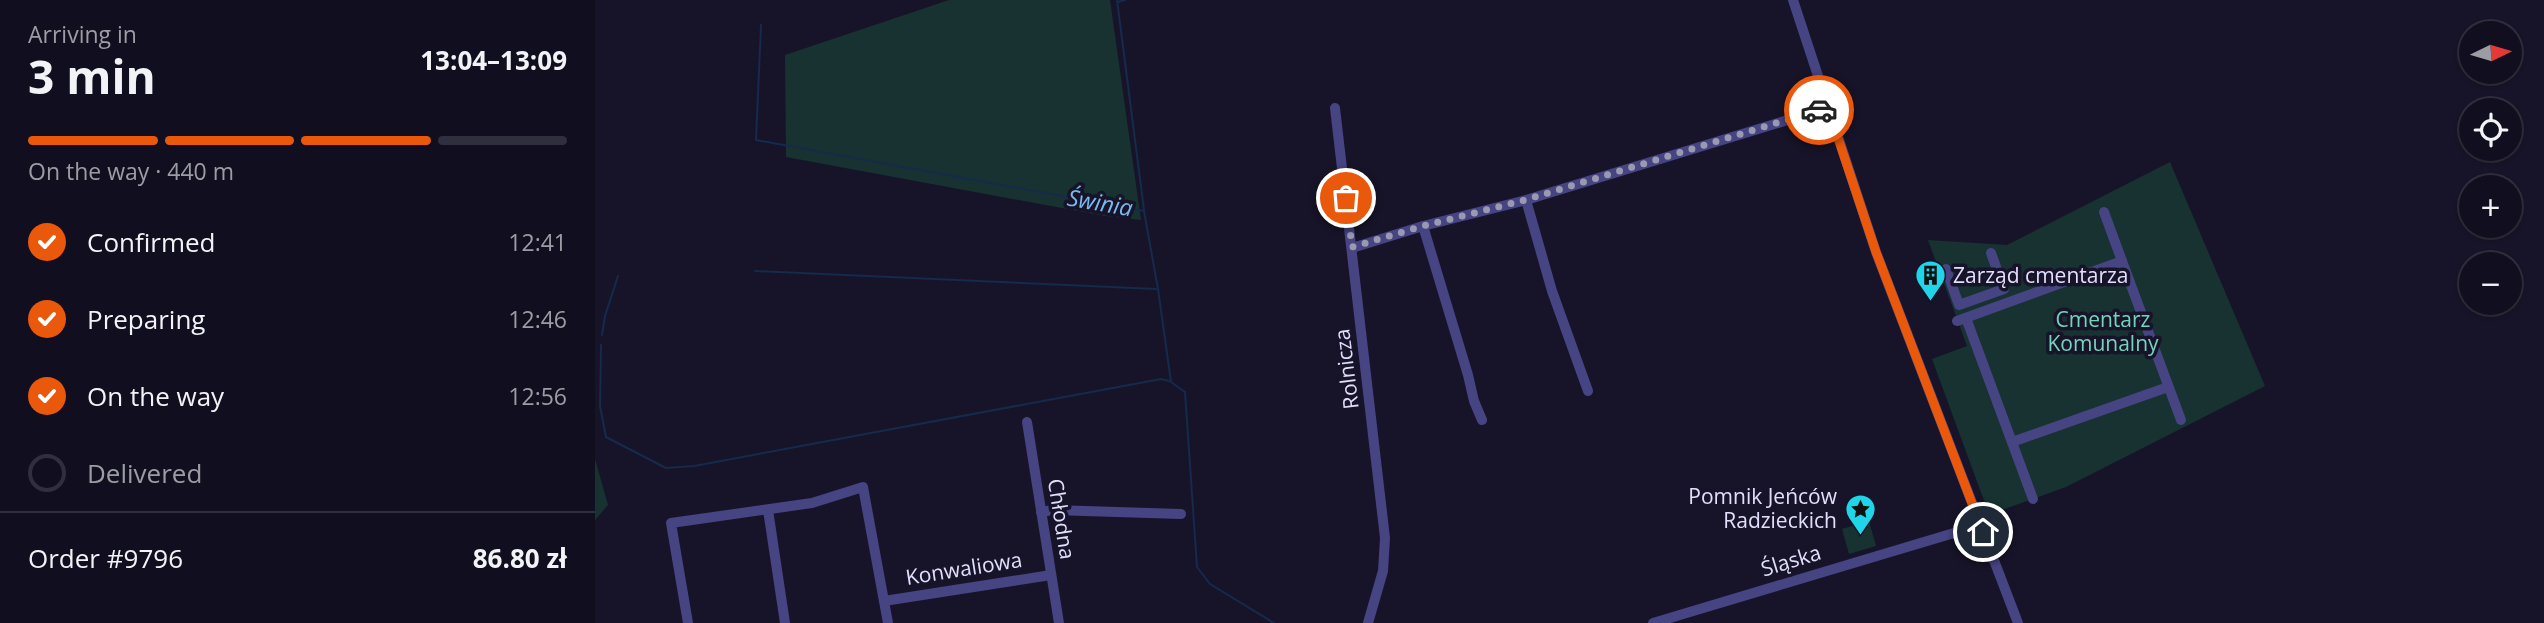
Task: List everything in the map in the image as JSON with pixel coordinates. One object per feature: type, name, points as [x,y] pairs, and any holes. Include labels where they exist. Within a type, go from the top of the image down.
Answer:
[{"type":"street","points":[[1793,0],[1876,252],[2018,623]]},
{"type":"street","name":"Rolnicza","points":[[1335,108],[1385,538],[1383,571],[1368,623]]},
{"type":"street","points":[[1352,247],[1525,200],[1828,108]]},
{"type":"street","points":[[1525,200],[1552,292],[1588,391]]},
{"type":"street","points":[[2104,212],[2181,420]]},
{"type":"street","points":[[1423,226],[1474,401],[1482,420]]},
{"type":"street","points":[[1991,253],[2009,302]]},
{"type":"street","points":[[1962,319],[2122,261]]},
{"type":"street","points":[[1946,268],[1962,319],[2033,499]]},
{"type":"street","points":[[1959,305],[2004,289]]},
{"type":"street","points":[[2012,442],[2168,387]]},
{"type":"street","name":"Chłodna","points":[[1027,422],[1059,623]]},
{"type":"street","points":[[688,623],[671,523],[812,503],[863,487],[888,623]]},
{"type":"street","points":[[768,510],[785,623]]},
{"type":"street","points":[[1041,512],[1181,514]]},
{"type":"street","name":"Śląska","points":[[1653,623],[1975,527],[1980,528]]},
{"type":"street","name":"Konwaliowa","points":[[884,601],[1051,575]]},
{"type":"green space","points":[[949,0],[1110,0],[1141,220],[1105,216],[786,157],[785,55]]},
{"type":"green space","name":"Cmentarz Komunalny","points":[[2170,162],[2265,386],[2066,487],[1999,511],[1986,506],[1932,359],[1967,346],[1928,240],[2007,245]]},
{"type":"green space","points":[[595,459],[608,505],[595,520]]},
{"type":"green space","points":[[1869,521],[1876,546],[1849,554],[1842,529]]},
{"type":"waterway","points":[[1117,0],[1144,210]]},
{"type":"waterway","points":[[1118,2],[1125,0]]},
{"type":"waterway","name":"Świnia","points":[[761,25],[756,140],[1144,211],[1171,382],[1185,392],[1197,567],[1210,584],[1274,623]]},
{"type":"waterway","points":[[755,271],[1156,289]]},
{"type":"waterway","points":[[602,335],[618,276]]},
{"type":"waterway","points":[[601,345],[600,406],[606,437],[666,468],[694,466],[1161,379],[1169,381]]},
{"type":"way so far","points":[[1346,198],[1352,247],[1525,200],[1819,110]]},
{"type":"place","name":"Zarząd cmentarza","points":[[1930,303]]},
{"type":"place","name":"Pomnik Jeńców Radzieckich","points":[[1860,536]]},
{"type":"route","points":[[1819,110],[1828,108],[1876,252],[1983,532]]}]
